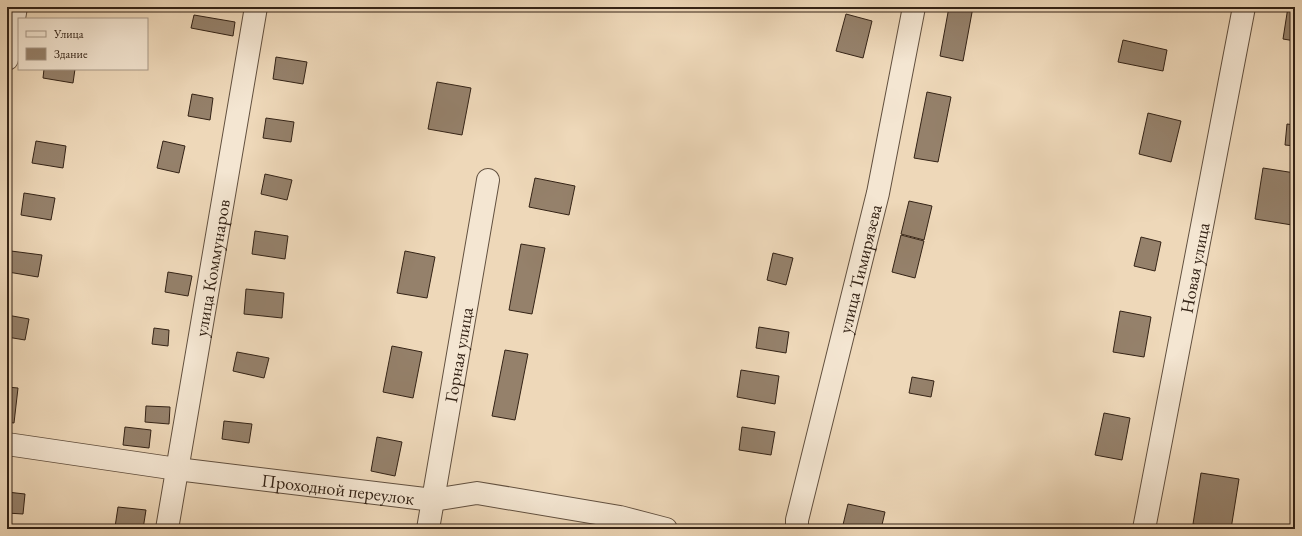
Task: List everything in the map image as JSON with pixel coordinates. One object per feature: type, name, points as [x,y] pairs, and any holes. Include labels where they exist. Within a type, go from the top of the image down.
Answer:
[{"type":"street","points":[[7,59],[16,7]]},
{"type":"street","name":"улица Коммунаров","points":[[167,529],[256,7]]},
{"type":"street","name":"улица Тимирязева","points":[[797,529],[797,520],[878,193],[914,7]]},
{"type":"street","name":"Новая улица","points":[[1144,529],[1244,7]]},
{"type":"street","name":"Горная улица","points":[[428,529],[488,180]]},
{"type":"street","name":"Проходной переулок","points":[[7,444],[177,469],[433,500],[477,494],[620,517],[666,529]]},
{"type":"building","points":[[949,7],[973,7],[963,61],[940,56]]},
{"type":"building","points":[[1288,7],[1295,7],[1295,41],[1283,39]]},
{"type":"building","points":[[846,14],[872,21],[863,58],[836,51]]},
{"type":"building","points":[[194,15],[235,22],[233,36],[191,28]]},
{"type":"building","points":[[1123,40],[1167,50],[1163,71],[1118,62]]},
{"type":"building","points":[[276,57],[307,62],[303,84],[273,79]]},
{"type":"building","points":[[44,70],[75,70],[73,83],[43,78]]},
{"type":"building","points":[[437,82],[471,88],[462,135],[428,129]]},
{"type":"building","points":[[927,92],[951,97],[938,162],[914,158]]},
{"type":"building","points":[[192,94],[213,98],[210,120],[188,116]]},
{"type":"building","points":[[1148,113],[1181,121],[1171,162],[1139,154]]},
{"type":"building","points":[[266,118],[294,122],[291,142],[263,138]]},
{"type":"building","points":[[1287,124],[1295,125],[1295,146],[1285,145]]},
{"type":"building","points":[[36,141],[66,146],[63,168],[32,163]]},
{"type":"building","points":[[163,141],[185,146],[179,173],[157,168]]},
{"type":"building","points":[[1263,168],[1295,173],[1295,205],[1292,225],[1255,219]]},
{"type":"building","points":[[265,174],[292,180],[287,200],[261,194]]},
{"type":"building","points":[[535,178],[575,186],[569,215],[529,207]]},
{"type":"building","points":[[24,193],[55,198],[51,220],[21,215]]},
{"type":"building","points":[[909,201],[932,206],[924,240],[901,234]]},
{"type":"building","points":[[255,231],[288,236],[285,259],[252,254]]},
{"type":"building","points":[[901,235],[924,241],[915,278],[892,272]]},
{"type":"building","points":[[1141,237],[1161,242],[1155,271],[1134,266]]},
{"type":"building","points":[[521,244],[545,248],[532,314],[509,310]]},
{"type":"building","points":[[11,251],[42,255],[38,277],[8,272]]},
{"type":"building","points":[[405,251],[435,257],[427,298],[397,293]]},
{"type":"building","points":[[773,253],[793,258],[786,285],[767,280]]},
{"type":"building","points":[[168,272],[192,276],[188,296],[165,292]]},
{"type":"building","points":[[246,289],[284,293],[282,318],[244,314]]},
{"type":"building","points":[[1120,311],[1151,317],[1144,357],[1113,352]]},
{"type":"building","points":[[7,315],[29,319],[25,340],[7,337]]},
{"type":"building","points":[[759,327],[789,332],[786,353],[756,348]]},
{"type":"building","points":[[154,328],[169,330],[168,346],[152,344]]},
{"type":"building","points":[[392,346],[422,352],[413,398],[383,392]]},
{"type":"building","points":[[505,350],[528,354],[515,420],[492,416]]},
{"type":"building","points":[[237,352],[269,358],[264,378],[233,371]]},
{"type":"building","points":[[741,370],[779,376],[775,404],[737,397]]},
{"type":"building","points":[[912,377],[934,381],[931,397],[909,393]]},
{"type":"building","points":[[7,387],[18,388],[14,423],[7,422]]},
{"type":"building","points":[[146,406],[170,407],[169,424],[145,422]]},
{"type":"building","points":[[1104,413],[1130,418],[1122,460],[1095,455]]},
{"type":"building","points":[[224,421],[252,424],[249,443],[222,439]]},
{"type":"building","points":[[125,427],[151,430],[149,448],[123,445]]},
{"type":"building","points":[[742,427],[775,432],[771,455],[739,450]]},
{"type":"building","points":[[377,437],[402,442],[395,476],[371,471]]},
{"type":"building","points":[[1201,473],[1239,479],[1231,529],[1220,529],[1193,524]]},
{"type":"building","points":[[7,492],[25,494],[23,514],[7,513]]},
{"type":"building","points":[[848,504],[885,512],[881,529],[842,529]]},
{"type":"building","points":[[118,507],[146,510],[143,529],[115,527]]}]
